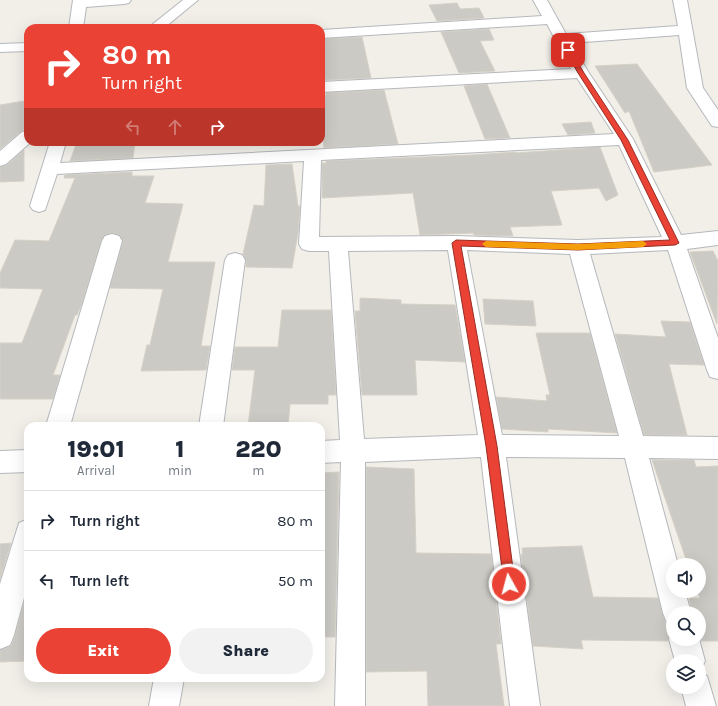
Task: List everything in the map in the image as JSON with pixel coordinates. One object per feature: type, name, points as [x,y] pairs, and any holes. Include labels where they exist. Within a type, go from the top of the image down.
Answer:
[{"type":"street","points":[[77,24],[80,2],[124,0]]},
{"type":"street","points":[[160,24],[191,0]]},
{"type":"street","points":[[540,0],[581,73],[625,140],[675,243],[718,370]]},
{"type":"street","points":[[680,0],[695,88],[718,122]]},
{"type":"street","points":[[325,34],[552,20]]},
{"type":"street","points":[[562,39],[685,30]]},
{"type":"street","points":[[0,48],[24,47]]},
{"type":"street","points":[[325,87],[581,73]]},
{"type":"street","points":[[0,160],[24,139]]},
{"type":"street","points":[[50,169],[625,140]]},
{"type":"street","points":[[39,206],[57,146]]},
{"type":"street","points":[[313,156],[309,244],[456,243],[578,247],[675,243],[718,238]]},
{"type":"street","points":[[59,422],[112,241]]},
{"type":"street","points":[[456,243],[492,446],[525,706]]},
{"type":"street","points":[[338,244],[353,450],[350,706]]},
{"type":"street","points":[[578,247],[634,448],[675,606]]},
{"type":"street","points":[[213,422],[235,260]]},
{"type":"street","points":[[325,452],[492,446],[718,448]]},
{"type":"street","points":[[0,462],[24,461]]},
{"type":"street","points":[[0,635],[24,547]]},
{"type":"street","points":[[164,706],[168,682]]},
{"type":"street","points":[[698,694],[701,706]]},
{"type":"building","points":[[457,3],[460,9],[479,8],[484,18],[437,21],[429,5]]},
{"type":"building","points":[[489,29],[494,40],[480,41],[495,71],[459,73],[441,32]]},
{"type":"building","points":[[362,37],[371,78],[325,80],[325,39]]},
{"type":"building","points":[[637,64],[712,165],[654,172],[629,111],[625,113],[595,66]]},
{"type":"building","points":[[487,84],[510,138],[485,139],[464,86]]},
{"type":"building","points":[[384,90],[398,144],[324,148],[326,93]]},
{"type":"building","points":[[24,101],[24,130],[0,149],[0,105]]},
{"type":"building","points":[[591,122],[595,133],[568,135],[562,124]]},
{"type":"building","points":[[76,146],[134,146],[133,158],[70,161]]},
{"type":"building","points":[[600,147],[618,195],[606,201],[599,188],[551,191],[562,225],[510,227],[513,236],[474,235],[473,233],[420,235],[413,193],[322,198],[322,163],[326,163],[326,161],[516,153]]},
{"type":"building","points":[[24,150],[24,181],[0,182],[0,167],[7,165]]},
{"type":"building","points":[[292,164],[298,206],[300,206],[298,233],[292,268],[246,267],[246,260],[243,254],[254,205],[264,206],[266,165]]},
{"type":"building","points":[[132,172],[132,176],[154,176],[145,203],[183,204],[168,262],[215,262],[201,346],[210,346],[206,370],[141,371],[147,345],[150,345],[163,289],[110,288],[123,241],[119,235],[112,233],[105,235],[101,241],[82,303],[77,315],[75,315],[53,375],[60,375],[53,399],[0,399],[0,343],[22,343],[43,289],[0,288],[0,273],[15,240],[49,241],[75,178],[64,178],[65,175]]},
{"type":"building","points":[[713,251],[718,261],[717,324],[690,252]]},
{"type":"building","points":[[360,298],[401,300],[401,304],[455,305],[465,362],[415,360],[417,395],[362,395],[355,311],[360,311]]},
{"type":"building","points":[[483,299],[533,301],[536,326],[485,324]]},
{"type":"building","points":[[282,310],[331,310],[336,395],[328,395],[328,404],[290,404],[288,422],[248,422],[255,370],[232,370],[235,347],[278,347]]},
{"type":"building","points":[[661,321],[690,322],[704,365],[669,364],[687,435],[644,435],[615,334],[666,337]]},
{"type":"building","points":[[536,333],[590,333],[617,433],[548,429],[548,432],[502,429],[496,397],[547,401],[546,395],[550,395]]},
{"type":"building","points":[[652,460],[694,460],[696,467],[718,466],[718,641],[706,641],[706,606],[691,606],[689,598],[706,598],[706,558],[686,558]]},
{"type":"building","points":[[366,467],[414,469],[416,553],[491,554],[501,644],[496,644],[504,706],[428,706],[427,671],[366,672]]},
{"type":"building","points":[[339,472],[335,637],[325,637],[325,473]]},
{"type":"building","points":[[11,543],[0,579],[0,544]]},
{"type":"building","points":[[582,546],[593,597],[658,598],[666,624],[666,641],[581,640],[583,649],[533,646],[521,554],[523,554],[522,548]]},
{"type":"building","points":[[24,603],[24,661],[0,662],[0,650],[11,646]]},
{"type":"slow traffic","points":[[486,244],[578,247],[643,244]]},
{"type":"route","points":[[509,584],[492,446],[456,243],[578,247],[675,243],[625,140],[581,73],[568,50]]}]
